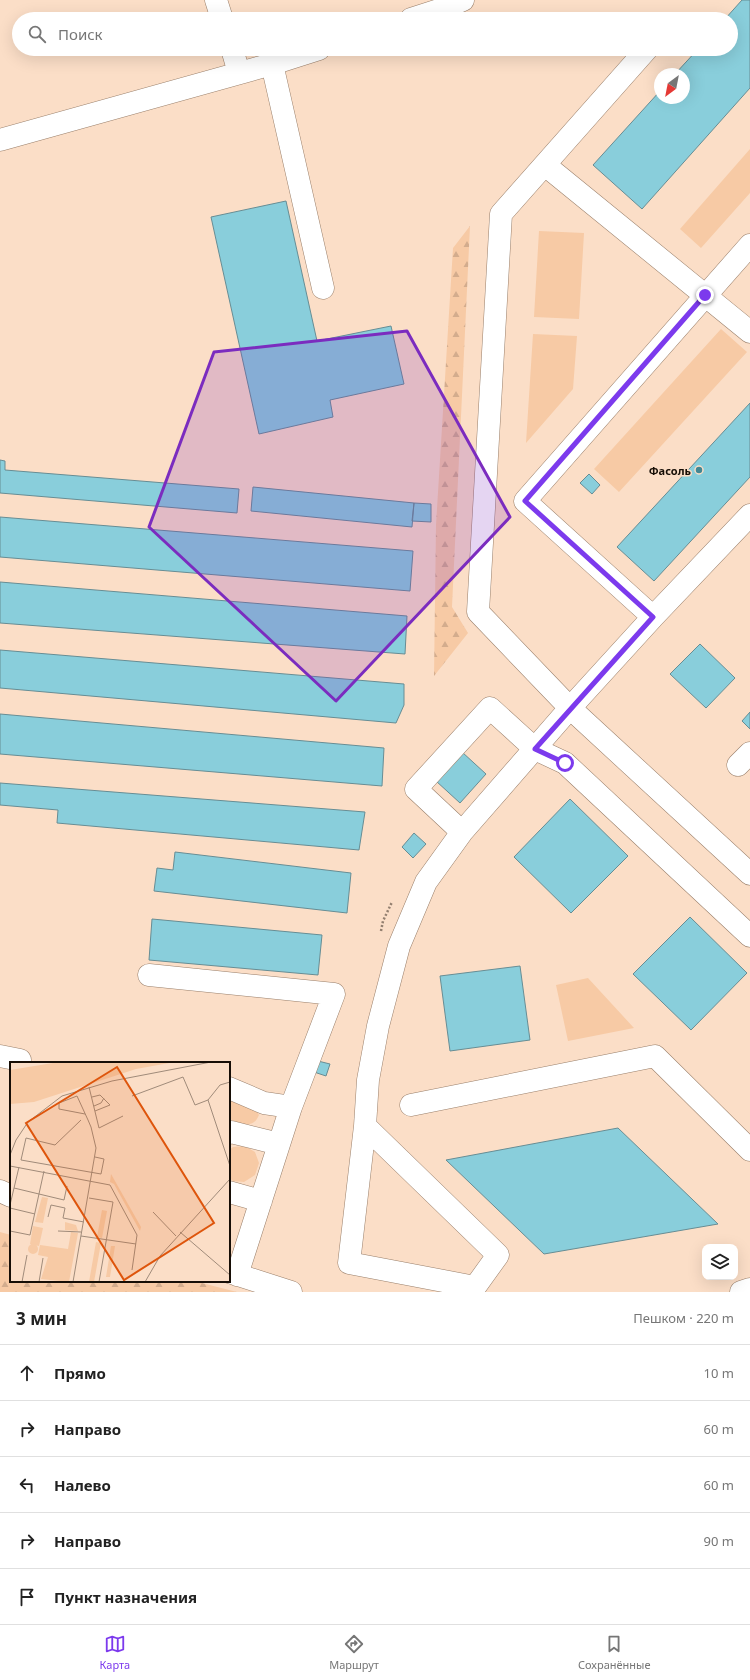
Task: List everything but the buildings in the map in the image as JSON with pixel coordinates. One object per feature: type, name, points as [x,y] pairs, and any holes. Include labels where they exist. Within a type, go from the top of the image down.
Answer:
[{"type":"street","points":[[216,0],[220,12]]},
{"type":"street","points":[[433,12],[463,0]]},
{"type":"street","points":[[234,56],[239,73]]},
{"type":"street","points":[[0,140],[297,56]]},
{"type":"street","points":[[641,56],[501,214],[478,612],[570,708],[750,874]]},
{"type":"street","points":[[272,64],[323,288]]},
{"type":"street","points":[[545,165],[750,332]]},
{"type":"street","points":[[653,617],[525,501],[750,245]]},
{"type":"street","points":[[365,1126],[498,1255],[475,1287],[349,1263],[365,1126],[368,1080],[378,1026],[399,946],[426,882],[462,832],[570,708],[653,617],[750,515]]},
{"type":"street","points":[[462,832],[416,789],[490,708],[535,749],[565,763],[750,936]]},
{"type":"street","points":[[149,975],[334,994],[291,1107],[261,1201],[233,1273],[291,1292]]},
{"type":"street","points":[[411,1105],[655,1056],[750,1150]]},
{"type":"street","points":[[230,1088],[264,1103],[291,1107]]},
{"type":"street","points":[[230,1132],[279,1144]]},
{"type":"street","points":[[0,1192],[10,1196]]},
{"type":"street","points":[[230,1192],[261,1201]]},
{"type":"street","points":[[741,1292],[750,1289]]},
{"type":"highlighted area","points":[[407,331],[510,517],[336,701],[149,527],[214,352]]},
{"type":"green space","points":[[750,149],[750,193],[701,248],[680,229]]},
{"type":"green space","points":[[470,226],[452,607],[468,633],[434,676],[436,525],[453,248]]},
{"type":"green space","points":[[539,231],[584,233],[579,319],[534,317]]},
{"type":"green space","points":[[721,329],[747,352],[619,492],[594,469]]},
{"type":"green space","points":[[533,334],[577,336],[573,389],[526,443]]},
{"type":"green space","points":[[588,978],[634,1028],[568,1041],[556,985]]},
{"type":"green space","points":[[230,1098],[256,1110],[259,1115],[253,1123],[242,1123],[230,1119]]},
{"type":"green space","points":[[245,1146],[255,1152],[259,1163],[255,1175],[244,1182],[233,1181],[230,1179],[230,1149],[233,1147]]},
{"type":"green space","points":[[0,1232],[10,1235],[10,1282],[198,1282],[237,1292],[0,1292]]},
{"type":"place","name":"Фасоль","points":[[699,470]]},
{"type":"route","points":[[565,763],[535,749],[570,708],[653,617],[525,501],[705,295]]}]
